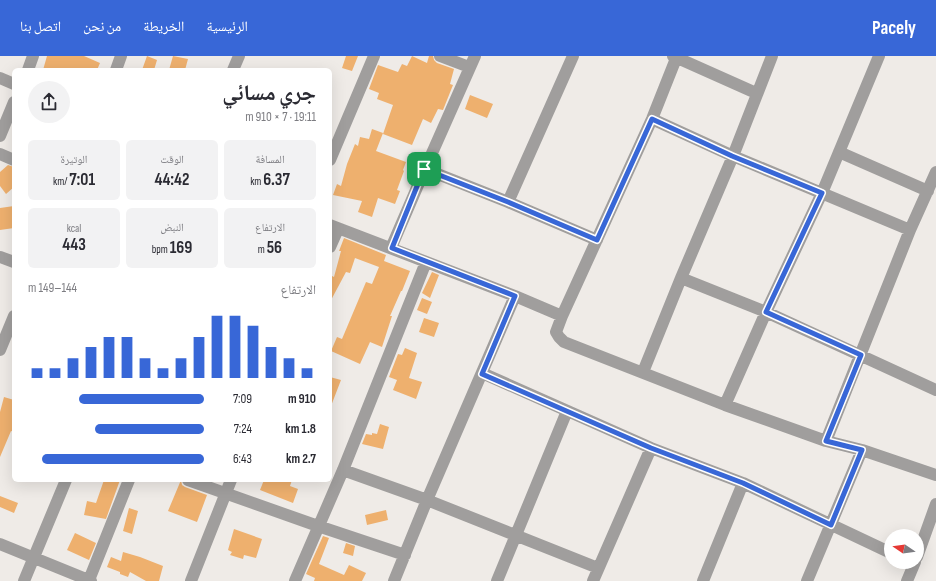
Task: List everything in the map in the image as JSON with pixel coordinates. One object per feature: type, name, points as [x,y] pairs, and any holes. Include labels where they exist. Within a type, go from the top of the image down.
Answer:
[{"type":"street","points":[[29,68],[33,56]]},
{"type":"street","points":[[117,68],[121,56]]},
{"type":"street","points":[[234,68],[239,56]]},
{"type":"street","points":[[332,155],[374,56]]},
{"type":"street","points":[[440,56],[470,68]]},
{"type":"street","points":[[392,248],[424,169],[475,56]]},
{"type":"street","points":[[508,202],[573,56]]},
{"type":"street","points":[[756,93],[676,56],[652,119],[556,332],[559,338],[564,342],[726,405],[826,441],[862,450],[936,475]]},
{"type":"street","points":[[643,372],[772,56]]},
{"type":"street","points":[[726,405],[766,312],[822,193],[879,56]]},
{"type":"street","points":[[0,78],[12,83]]},
{"type":"street","points":[[0,136],[12,107]]},
{"type":"street","points":[[652,119],[732,156],[910,230]]},
{"type":"street","points":[[839,152],[928,191]]},
{"type":"street","points":[[0,154],[12,159]]},
{"type":"street","points":[[424,169],[508,202],[597,240]]},
{"type":"street","points":[[826,441],[910,230],[936,172]]},
{"type":"street","points":[[332,237],[334,227],[515,296],[562,316]]},
{"type":"street","points":[[0,256],[12,261]]},
{"type":"street","points":[[295,581],[342,470],[426,262]]},
{"type":"street","points":[[681,278],[766,312],[936,390]]},
{"type":"street","points":[[394,581],[427,500],[515,296]]},
{"type":"street","points":[[0,350],[11,334]]},
{"type":"street","points":[[482,374],[651,448],[743,483],[884,550]]},
{"type":"street","points":[[497,581],[567,411]]},
{"type":"street","points":[[593,581],[651,448]]},
{"type":"street","points":[[807,581],[862,450]]},
{"type":"street","points":[[342,470],[427,500],[598,568]]},
{"type":"street","points":[[24,581],[65,482]]},
{"type":"street","points":[[0,544],[90,580],[128,482]]},
{"type":"street","points":[[193,482],[318,526],[405,554]]},
{"type":"street","points":[[191,581],[230,482]]},
{"type":"street","points":[[703,581],[743,483]]},
{"type":"street","points":[[924,535],[936,504]]},
{"type":"street","points":[[908,581],[912,569]]},
{"type":"building","points":[[47,56],[84,56],[100,63],[98,68],[44,68]]},
{"type":"building","points":[[147,56],[157,60],[155,68],[143,68]]},
{"type":"building","points":[[173,56],[188,59],[186,68],[170,68]]},
{"type":"building","points":[[346,56],[358,56],[352,71],[342,68]]},
{"type":"building","points":[[412,56],[427,63],[429,56],[433,56],[437,63],[454,69],[450,84],[453,85],[443,110],[438,109],[431,123],[423,119],[412,145],[383,134],[393,105],[377,99],[379,93],[369,89],[378,65],[398,72],[402,64],[407,66]]},
{"type":"building","points":[[470,95],[493,104],[487,118],[465,109]]},
{"type":"building","points":[[372,129],[383,133],[376,151],[406,162],[397,190],[400,191],[395,204],[378,198],[372,217],[358,212],[362,201],[333,195],[337,184],[341,186],[347,164],[355,144],[358,146],[360,137],[369,139]]},
{"type":"building","points":[[8,165],[12,166],[12,189],[6,194],[0,186],[0,172]]},
{"type":"building","points":[[12,206],[12,228],[0,230],[0,208]]},
{"type":"building","points":[[344,238],[386,255],[384,261],[410,271],[390,316],[392,316],[382,347],[370,342],[360,364],[332,351],[332,349],[337,337],[342,339],[366,282],[372,284],[379,267],[355,258],[350,273],[346,272],[332,298],[332,276],[334,277],[341,251],[339,251]]},
{"type":"building","points":[[432,272],[439,275],[430,298],[422,293]]},
{"type":"building","points":[[422,298],[432,302],[427,314],[417,310]]},
{"type":"building","points":[[424,318],[439,323],[434,337],[419,332]]},
{"type":"building","points":[[405,348],[417,353],[409,378],[422,382],[416,399],[393,390],[397,380],[389,377],[398,354],[402,355]]},
{"type":"building","points":[[332,378],[341,380],[332,403]]},
{"type":"building","points":[[4,397],[12,399],[12,431],[0,457],[0,412]]},
{"type":"building","points":[[380,424],[389,427],[383,449],[362,444],[366,434],[377,434]]},
{"type":"building","points":[[103,482],[119,482],[106,519],[84,515],[87,501],[96,503]]},
{"type":"building","points":[[180,482],[185,487],[207,495],[197,522],[168,511]]},
{"type":"building","points":[[263,482],[291,482],[290,486],[298,489],[293,503],[260,490]]},
{"type":"building","points":[[0,496],[18,503],[14,513],[0,507]]},
{"type":"building","points":[[129,508],[138,511],[132,534],[123,531]]},
{"type":"building","points":[[386,510],[388,520],[367,525],[365,515]]},
{"type":"building","points":[[234,529],[262,539],[256,558],[244,555],[243,559],[230,555],[232,552],[228,550]]},
{"type":"building","points":[[75,533],[96,543],[89,560],[67,550]]},
{"type":"building","points":[[323,536],[329,538],[319,564],[344,575],[349,565],[366,573],[362,581],[314,581],[315,578],[306,574]]},
{"type":"building","points":[[346,543],[355,546],[353,556],[343,553]]},
{"type":"building","points":[[123,552],[163,566],[159,581],[146,581],[130,572],[128,577],[107,567],[111,557],[121,561]]},
{"type":"route","points":[[652,119],[732,156],[822,193],[766,312],[861,355],[826,441],[862,450],[831,525],[743,483],[651,448],[482,374],[515,296],[392,248],[424,169],[508,202],[597,240],[652,119]]}]
